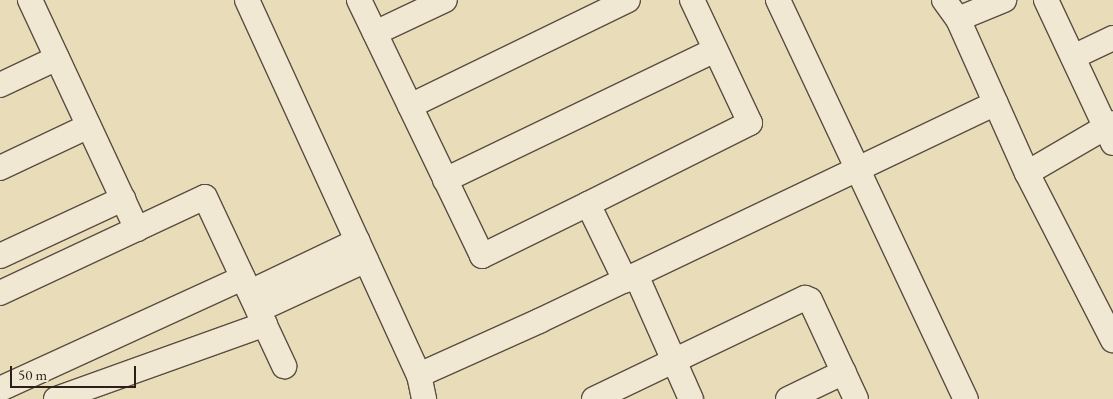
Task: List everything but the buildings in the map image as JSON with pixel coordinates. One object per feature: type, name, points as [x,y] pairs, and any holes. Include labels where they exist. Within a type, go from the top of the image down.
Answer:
[{"type":"street","points":[[30,0],[137,229]]},
{"type":"street","points":[[247,0],[419,375],[424,399]]},
{"type":"street","points":[[359,0],[482,256],[750,123],[692,0]]},
{"type":"street","points":[[375,33],[445,0]]},
{"type":"street","points":[[410,106],[628,0]]},
{"type":"street","points":[[778,0],[966,399]]},
{"type":"street","points":[[1004,0],[951,9],[1028,173],[1110,325]]},
{"type":"street","points":[[1028,173],[1110,131],[1046,0]]},
{"type":"street","points":[[1073,57],[1113,38]]},
{"type":"street","points":[[445,180],[715,50]]},
{"type":"street","points":[[0,85],[57,58]]},
{"type":"street","points":[[419,375],[631,277],[996,103]]},
{"type":"street","points":[[0,168],[89,126]]},
{"type":"street","points":[[0,294],[205,197],[284,366]]},
{"type":"street","points":[[0,256],[123,199]]},
{"type":"street","points":[[588,204],[631,277],[674,361],[691,399]]},
{"type":"street","points":[[56,399],[91,386],[254,301],[362,251]]},
{"type":"street","points":[[594,399],[805,298],[810,300],[856,399]]},
{"type":"street","points":[[0,388],[76,354],[254,301]]},
{"type":"street","points":[[76,354],[91,386]]},
{"type":"street","points":[[788,399],[844,372]]},
{"type":"street","points":[[0,394],[2,399]]}]
